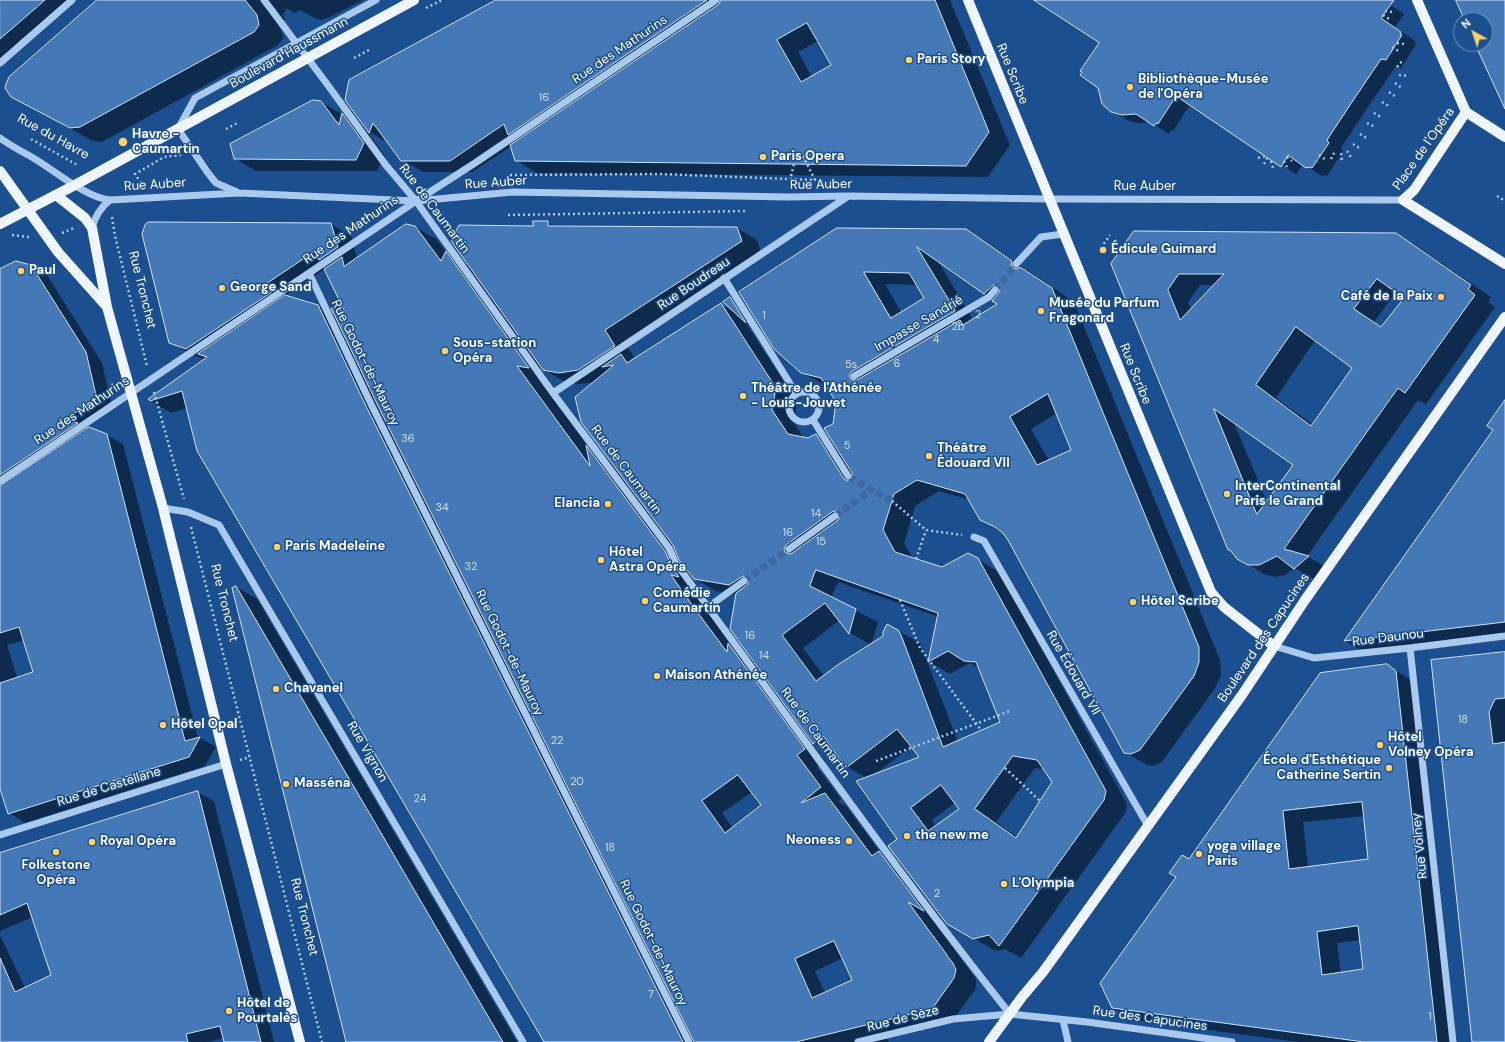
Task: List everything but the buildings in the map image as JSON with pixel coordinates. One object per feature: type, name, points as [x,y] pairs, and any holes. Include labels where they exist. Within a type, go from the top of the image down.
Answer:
[{"type":"main road","name":"Boulevard Haussmann","points":[[0,224],[75,185],[414,0]]},
{"type":"main road","name":"Rue Scribe","points":[[968,0],[1211,592],[1224,607],[1274,646]]},
{"type":"main road","points":[[1417,0],[1466,112]]},
{"type":"main road","name":"Place de l'Opéra","points":[[1505,137],[1466,112],[1414,190],[1403,200],[1505,264]]},
{"type":"main road","points":[[0,171],[58,252],[107,307]]},
{"type":"main road","points":[[56,195],[85,218],[92,228],[107,307],[163,508],[226,764],[300,1042]]},
{"type":"main road","name":"Boulevard des Capucines","points":[[989,1042],[1043,972],[1242,695],[1305,600],[1505,318]]},
{"type":"street","points":[[0,63],[72,0]]},
{"type":"street","name":"Rue de Caumartin","points":[[264,0],[385,164],[416,201],[553,393],[669,548],[676,562],[708,607],[965,957],[1010,1014]]},
{"type":"street","name":"Boulevard Haussmann","points":[[178,129],[195,98],[376,0]]},
{"type":"street","name":"Rue des Mathurins","points":[[0,481],[716,0]]},
{"type":"street","name":"Rue Auber","points":[[178,129],[216,183],[239,193]]},
{"type":"street","name":"Rue du Havre","points":[[0,138],[75,185]]},
{"type":"street","name":"Rue Auber","points":[[75,185],[101,199],[110,200],[239,193],[416,201],[513,192],[788,197],[848,196],[1049,199],[1403,200]]},
{"type":"street","name":"Rue Boudreau","points":[[553,393],[848,196]]},
{"type":"street","points":[[92,228],[95,217],[103,206],[110,200]]},
{"type":"street","points":[[1016,264],[1041,238],[1063,234]]},
{"type":"street","name":"Rue Godot-de-Mauroy","points":[[309,274],[371,404],[689,1042]]},
{"type":"street","points":[[724,278],[796,394]]},
{"type":"street","name":"Impasse Sandrié","points":[[854,376],[989,297],[995,290]]},
{"type":"street","points":[[806,391],[815,396],[818,400],[819,411],[812,420],[804,422],[799,421],[791,415],[789,411],[790,401],[796,394],[806,391]]},
{"type":"street","points":[[812,420],[848,476]]},
{"type":"street","name":"Rue Vignon","points":[[163,508],[188,512],[219,525],[523,1042]]},
{"type":"street","points":[[789,549],[835,516]]},
{"type":"street","name":"Rue Édouard VII","points":[[974,537],[984,541],[1148,826]]},
{"type":"street","points":[[708,607],[744,581]]},
{"type":"street","name":"Rue Daunou","points":[[1274,646],[1314,658],[1505,636]]},
{"type":"street","name":"Rue Volney","points":[[1410,648],[1453,1042]]},
{"type":"street","name":"Rue de Castellane","points":[[0,835],[226,764]]},
{"type":"street","name":"Rue de Sèze","points":[[858,1042],[953,1019],[1010,1014]]},
{"type":"street","name":"Rue des Capucines","points":[[1010,1014],[1232,1042]]},
{"type":"street","points":[[1063,1020],[1068,1042]]},
{"type":"path","points":[[1385,11],[1392,12]]},
{"type":"path","points":[[1383,15],[1389,19]]},
{"type":"path","points":[[1397,43],[1405,44]]},
{"type":"path","points":[[1392,47],[1400,52]]},
{"type":"path","points":[[354,58],[369,50]]},
{"type":"path","points":[[1397,67],[1404,60]]},
{"type":"path","points":[[1399,74],[1408,76]]},
{"type":"path","points":[[1395,83],[1402,88]]},
{"type":"path","points":[[1389,92],[1396,97]]},
{"type":"path","points":[[1382,102],[1389,106]]},
{"type":"path","points":[[1374,113],[1382,118]]},
{"type":"path","points":[[226,128],[239,122]]},
{"type":"path","points":[[1367,123],[1375,128]]},
{"type":"path","points":[[1360,134],[1368,139]]},
{"type":"path","name":"Rue du Havre","points":[[26,137],[93,175]]},
{"type":"path","points":[[1353,144],[1361,149]]},
{"type":"path","points":[[1331,159],[1335,151]]},
{"type":"path","points":[[1347,151],[1352,159]]},
{"type":"path","points":[[1341,153],[1342,162]]},
{"type":"path","points":[[802,154],[815,180],[816,187]]},
{"type":"path","points":[[135,174],[164,157],[181,155]]},
{"type":"path","points":[[1319,155],[1326,160]]},
{"type":"path","points":[[1258,158],[1266,157],[1264,164]]},
{"type":"path","points":[[1287,157],[1292,161]]},
{"type":"path","points":[[1271,161],[1273,168]]},
{"type":"path","points":[[1284,161],[1287,167]]},
{"type":"path","points":[[791,176],[794,164]]},
{"type":"path","points":[[132,171],[142,183]]},
{"type":"path","points":[[510,175],[661,174],[815,180]]},
{"type":"path","points":[[1497,196],[1505,201]]},
{"type":"path","name":"Rue Tronchet","points":[[110,200],[115,236],[151,379],[188,512],[322,1042]]},
{"type":"path","points":[[508,215],[754,211]]},
{"type":"path","points":[[1101,248],[1110,235]]},
{"type":"path","points":[[6,236],[27,236]]},
{"type":"path","points":[[892,500],[926,530],[974,537]]},
{"type":"path","points":[[916,559],[926,530]]},
{"type":"path","points":[[900,600],[920,648],[981,730]]},
{"type":"path","points":[[876,761],[1010,711]]},
{"type":"path","points":[[1005,768],[1040,802]]},
{"type":"tunnel","points":[[995,290],[1016,264]]},
{"type":"tunnel","points":[[849,477],[892,501]]},
{"type":"tunnel","points":[[835,516],[872,490]]},
{"type":"tunnel","points":[[744,581],[789,549]]},
{"type":"place","name":"Paris Story","points":[[909,60]]},
{"type":"place","name":"Bibliothèque-Musée de l'Opéra","points":[[1130,87]]},
{"type":"place","name":"Havre - Caumartin","points":[[123,142]]},
{"type":"place","name":"Paris Opera","points":[[763,157]]},
{"type":"place","name":"Édicule Guimard","points":[[1103,250]]},
{"type":"place","name":"Paul","points":[[21,271]]},
{"type":"place","name":"George Sand","points":[[222,288]]},
{"type":"place","name":"Café de la Paix","points":[[1441,297]]},
{"type":"place","name":"Musée du Parfum Fragonard","points":[[1041,311]]},
{"type":"place","name":"Sous-station Opéra","points":[[445,351]]},
{"type":"place","name":"Théâtre de l'Athénée - Louis-Jouvet","points":[[743,396]]},
{"type":"place","name":"Théâtre Édouard VII","points":[[929,456]]},
{"type":"place","name":"InterContinental Paris le Grand","points":[[1227,494]]},
{"type":"place","name":"Elancia","points":[[608,504]]},
{"type":"place","name":"Paris Madeleine","points":[[277,547]]},
{"type":"place","name":"Hôtel Astra Opéra","points":[[601,560]]},
{"type":"place","name":"Comédie Caumartin","points":[[645,601]]},
{"type":"place","name":"Hôtel Scribe","points":[[1133,602]]},
{"type":"place","name":"Maison Athénée","points":[[657,676]]},
{"type":"place","name":"Chavanel","points":[[276,689]]},
{"type":"place","name":"Hôtel Opal","points":[[163,725]]},
{"type":"place","name":"Hôtel Volney Opéra","points":[[1380,745]]},
{"type":"place","name":"École d'Esthétique Catherine Sertin","points":[[1389,768]]},
{"type":"place","name":"Masséna","points":[[286,784]]},
{"type":"place","name":"the new me","points":[[907,836]]},
{"type":"place","name":"Neoness","points":[[849,841]]},
{"type":"place","name":"Royal Opéra","points":[[92,842]]},
{"type":"place","name":"Folkestone Opéra","points":[[56,852]]},
{"type":"place","name":"yoga village Paris","points":[[1199,854]]},
{"type":"place","name":"L'Olympia","points":[[1004,884]]},
{"type":"place","name":"Hôtel de Pourtalès","points":[[229,1011]]}]
